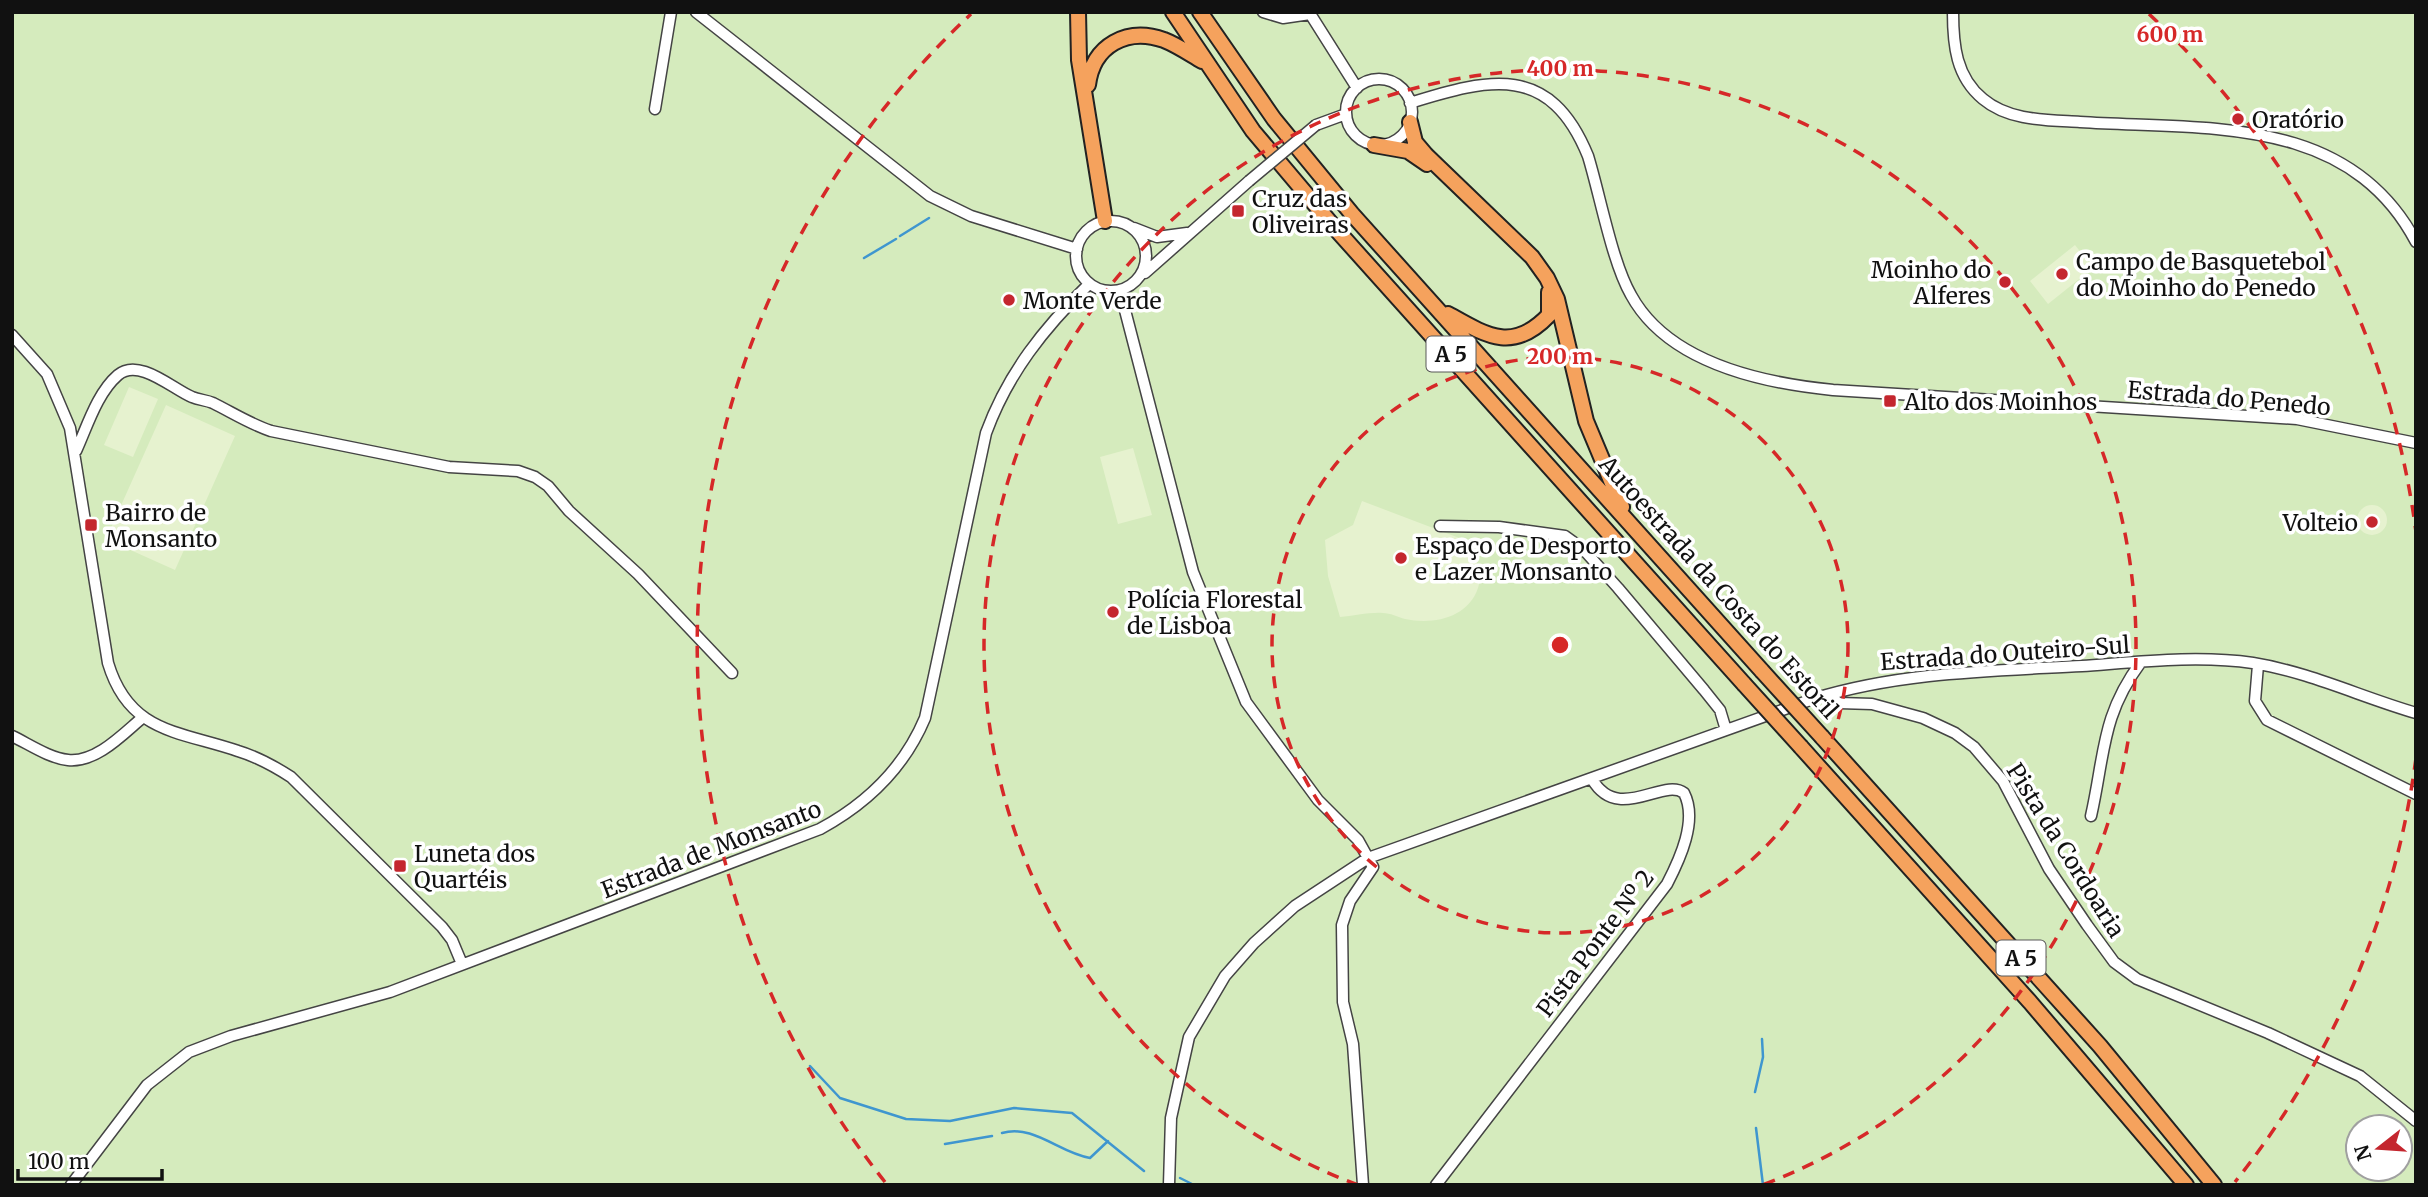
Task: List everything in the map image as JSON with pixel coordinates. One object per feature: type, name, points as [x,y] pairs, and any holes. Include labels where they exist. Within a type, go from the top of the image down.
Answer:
[{"type":"highway","points":[[1078,12],[1079,60],[1105,221]]},
{"type":"highway","name":"Autoestrada da Costa do Estoril","points":[[1173,12],[1253,131],[1334,227],[2030,1002],[2186,1185]]},
{"type":"highway","name":"Autoestrada da Costa do Estoril","points":[[1200,12],[1274,119],[1352,214],[2099,1046],[2214,1185]]},
{"type":"highway","points":[[1087,100],[1090,71],[1095,60],[1113,42],[1124,37],[1140,35],[1164,40],[1205,63]]},
{"type":"highway","points":[[1410,122],[1415,142],[1426,155],[1532,257],[1547,278],[1556,299],[1586,421],[1626,518]]},
{"type":"highway","points":[[1374,145],[1408,151],[1424,161],[1528,260],[1544,280],[1550,296],[1549,315],[1538,326],[1519,337],[1496,339],[1438,309]]},
{"type":"street","points":[[655,109],[671,12]]},
{"type":"street","points":[[696,12],[930,196],[971,216],[1077,249]]},
{"type":"street","points":[[1263,12],[1283,18],[1310,13],[1357,88]]},
{"type":"street","points":[[1953,12],[1954,43],[1961,69],[1983,99],[2004,111],[2055,121],[2241,130],[2282,137],[2352,170],[2390,205],[2416,242]]},
{"type":"street","points":[[1388,81],[1404,91],[1410,103],[1410,122],[1404,134],[1393,142],[1374,145],[1357,136],[1346,114],[1348,103],[1357,88],[1368,82],[1388,81]]},
{"type":"street","name":"Estrada do Penedo","points":[[1410,103],[1463,87],[1492,82],[1519,86],[1557,105],[1580,135],[1621,269],[1636,303],[1659,332],[1682,347],[1729,368],[1774,381],[1832,390],[2297,419],[2416,443]]},
{"type":"street","points":[[1188,233],[1157,237],[1118,222],[1105,221],[1087,231],[1077,249],[1078,268],[1088,284],[1100,290],[1120,291],[1137,281],[1188,233],[1316,125],[1346,114]]},
{"type":"street","points":[[1131,227],[1146,248],[1146,266],[1137,281]]},
{"type":"street","name":"Estrada de Monsanto","points":[[71,1185],[147,1085],[189,1052],[231,1036],[362,1002],[820,829],[859,805],[881,786],[905,755],[925,718],[986,433],[996,404],[1010,377],[1041,334],[1088,284]]},
{"type":"street","points":[[1120,291],[1193,572],[1246,702],[1318,800],[1352,833],[1373,867],[1350,901],[1342,925],[1343,1002],[1353,1044],[1363,1185]]},
{"type":"street","points":[[12,335],[47,374],[64,409],[75,451],[108,663],[119,693],[142,718],[166,730],[266,761],[290,778],[442,927],[452,940],[462,964]]},
{"type":"street","points":[[75,451],[99,402],[118,375],[135,370],[160,377],[192,398],[211,401],[244,422],[271,432],[449,467],[526,473],[548,486],[569,512],[638,573],[732,673]]},
{"type":"street","points":[[1440,526],[1511,528],[1565,536],[1583,549],[1704,690],[1720,710],[1726,730]]},
{"type":"street","name":"Estrada do Outeiro-Sul","points":[[1169,1185],[1171,1118],[1178,1079],[1189,1037],[1204,1007],[1225,976],[1254,943],[1295,906],[1368,858],[1856,685],[1921,675],[2141,662],[2203,661],[2258,665],[2324,681],[2416,713]]},
{"type":"street","points":[[2091,816],[2111,711],[2124,685],[2141,662]]},
{"type":"street","points":[[2258,665],[2255,701],[2267,720],[2416,794]]},
{"type":"street","name":"Pista da Cordoaria","points":[[1828,695],[1839,703],[1872,704],[1923,718],[1955,733],[1974,747],[2003,781],[2049,869],[2113,962],[2137,979],[2268,1033],[2360,1076],[2416,1121]]},
{"type":"street","points":[[12,736],[67,760],[83,758],[109,746],[142,718]]},
{"type":"street","name":"Pista Ponte Nº 2","points":[[1436,1185],[1667,884],[1676,866],[1688,827],[1688,801],[1684,793],[1676,790],[1630,800],[1617,798],[1597,789],[1591,779]]},
{"type":"green space","points":[[12,12],[2416,12],[2416,1185],[12,1185]]},
{"type":"green space","name":"Campo de Basquetebol do Moinho do Penedo","points":[[2075,245],[2093,268],[2048,304],[2030,281]]},
{"type":"green space","points":[[129,387],[158,399],[133,457],[104,445]]},
{"type":"green space","points":[[166,405],[235,436],[175,570],[106,539]]},
{"type":"green space","points":[[1133,448],[1152,515],[1118,524],[1100,457]]},
{"type":"green space","name":"Espaço de Desporto e Lazer Monsanto","points":[[1362,501],[1462,539],[1474,555],[1480,575],[1478,588],[1466,606],[1448,617],[1427,621],[1383,613],[1340,617],[1328,576],[1325,540],[1353,525]]},
{"type":"green space","name":"Volteio","points":[[2372,505],[2383,509],[2387,520],[2383,531],[2372,535],[2361,531],[2357,520],[2361,509]]},
{"type":"waterway","points":[[900,236],[929,218]]},
{"type":"waterway","points":[[864,258],[896,239]]},
{"type":"waterway","points":[[1755,1092],[1763,1057],[1762,1039]]},
{"type":"waterway","points":[[810,1066],[840,1098],[906,1119],[950,1121],[1014,1108],[1072,1113],[1144,1171]]},
{"type":"waterway","points":[[1756,1128],[1763,1185]]},
{"type":"waterway","points":[[1002,1133],[1025,1132],[1090,1158],[1108,1141]]},
{"type":"waterway","points":[[945,1144],[992,1136]]},
{"type":"waterway","points":[[1180,1178],[1194,1185]]},
{"type":"place","name":"Oratório","points":[[2238,119]]},
{"type":"place","name":"Cruz das Oliveiras","points":[[1238,211]]},
{"type":"place","name":"Campo de Basquetebol do Moinho do Penedo","points":[[2062,274]]},
{"type":"place","name":"Moinho do Alferes","points":[[2005,282]]},
{"type":"place","name":"Monte Verde","points":[[1009,300]]},
{"type":"place","name":"Alto dos Moinhos","points":[[1890,401]]},
{"type":"place","name":"Volteio","points":[[2372,522]]},
{"type":"place","name":"Bairro de Monsanto","points":[[91,525]]},
{"type":"place","name":"Espaço de Desporto e Lazer Monsanto","points":[[1401,558]]},
{"type":"place","name":"Polícia Florestal de Lisboa","points":[[1113,612]]},
{"type":"place","name":"Luneta dos Quartéis","points":[[400,866]]}]
